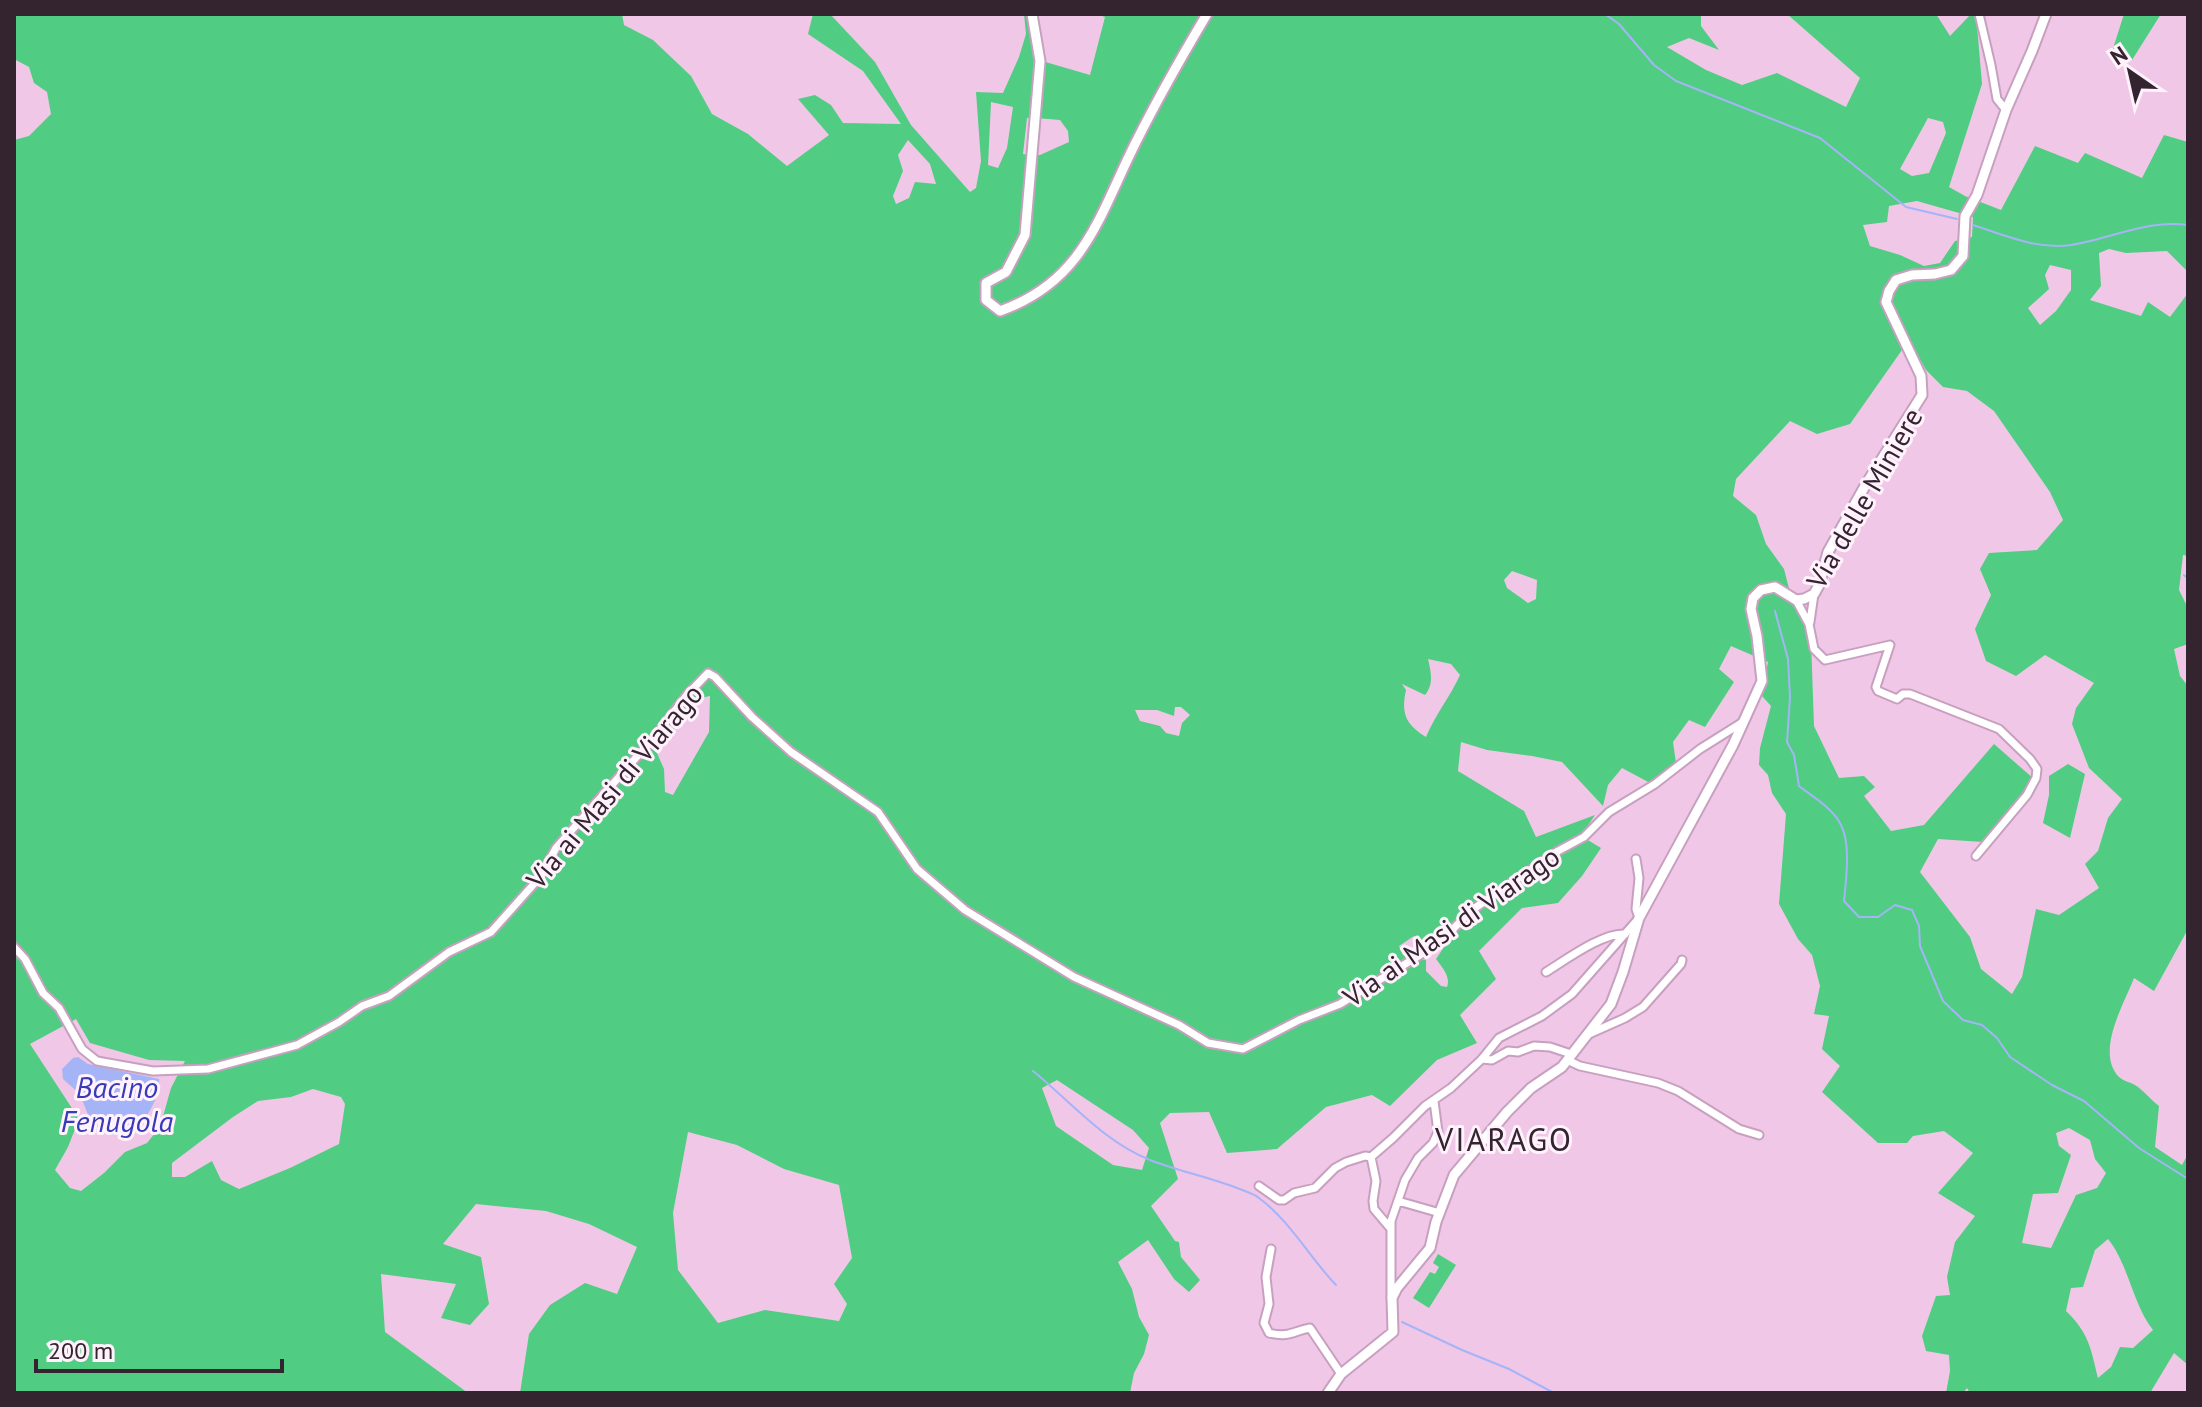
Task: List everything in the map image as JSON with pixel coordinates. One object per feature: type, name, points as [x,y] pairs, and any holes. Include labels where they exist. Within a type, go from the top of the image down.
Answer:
[{"type":"street","points":[[1032,14],[1040,61],[1025,235],[1006,272],[986,283],[986,300],[1000,311],[1025,302],[1055,281],[1084,249],[1174,69],[1207,14]]},
{"type":"street","points":[[1979,14],[1997,99],[2006,110]]},
{"type":"street","name":"Via delle Miniere","points":[[1392,1298],[1430,1248],[1454,1175],[1531,1088],[1562,1067],[1611,1004],[1639,918],[1745,721],[1762,681],[1751,609],[1753,598],[1761,590],[1775,587],[1796,600],[1814,594],[1828,552],[1922,395],[1921,376],[1886,302],[1889,291],[1896,280],[1951,270],[1963,256],[1965,216],[1977,195],[2006,110],[2046,14]]},
{"type":"street","points":[[1814,594],[1809,624],[1811,639],[1814,649],[1825,660],[1890,645],[1876,687],[1878,691],[1897,699],[1903,694],[1910,694],[1999,729],[2037,769],[2027,795],[1976,856]]},
{"type":"street","points":[[1796,600],[1809,624]]},
{"type":"street","name":"Via ai Masi di Viarago","points":[[14,947],[25,959],[43,993],[59,1008],[82,1049],[97,1061],[153,1071],[208,1069],[297,1045],[362,1006],[389,996],[449,952],[491,932],[541,876],[556,848],[708,673],[791,752],[878,812],[917,869],[965,910],[1074,977],[1179,1025],[1208,1043],[1243,1049],[1290,1024],[1340,1004],[1420,955],[1446,936],[1472,910],[1558,851],[1584,837],[1609,812],[1745,721]]},
{"type":"street","points":[[1371,1157],[1425,1106],[1451,1088],[1499,1038],[1542,1016],[1572,994],[1639,918],[1636,909],[1639,878],[1636,859]]},
{"type":"street","points":[[1546,972],[1576,951],[1617,933],[1625,934]]},
{"type":"street","points":[[1587,1035],[1643,1007],[1682,960]]},
{"type":"street","points":[[1482,1059],[1492,1060],[1508,1051],[1518,1052],[1534,1046],[1550,1047],[1580,1066],[1658,1083],[1678,1091],[1739,1129],[1759,1135]]},
{"type":"street","points":[[1328,1393],[1341,1374],[1393,1332],[1391,1229],[1405,1180],[1438,1132],[1434,1101]]},
{"type":"street","points":[[1259,1186],[1279,1200],[1284,1200],[1294,1193],[1315,1188],[1335,1168],[1346,1162],[1371,1157]]},
{"type":"street","points":[[1371,1157],[1376,1181],[1374,1209],[1391,1229]]},
{"type":"street","points":[[1398,1201],[1440,1213]]},
{"type":"street","points":[[1271,1249],[1266,1277],[1269,1304],[1264,1323],[1269,1333],[1295,1334],[1310,1328],[1341,1374]]},
{"type":"green space","points":[[14,14],[622,14],[624,25],[653,40],[691,76],[712,114],[748,134],[787,166],[829,135],[798,99],[815,95],[831,105],[843,123],[901,124],[863,71],[808,34],[813,14],[830,14],[875,62],[911,125],[970,192],[976,188],[981,161],[976,92],[1003,93],[1026,34],[1024,14],[1030,14],[1033,58],[1037,59],[1032,118],[1027,118],[1023,154],[1029,155],[1023,235],[1005,271],[984,282],[985,301],[1000,313],[1026,303],[1085,250],[1135,146],[1209,14],[1701,14],[1701,26],[1719,50],[1689,38],[1667,47],[1706,70],[1742,85],[1777,73],[1846,107],[1860,78],[1787,14],[1936,14],[1950,36],[1971,14],[1976,14],[1982,84],[1949,187],[2001,210],[2035,146],[2078,163],[2085,153],[2142,178],[2164,135],[2188,142],[2188,272],[2167,251],[2126,253],[2109,249],[2099,253],[2101,286],[2090,300],[2141,316],[2148,302],[2170,317],[2188,293],[2188,556],[2183,555],[2179,590],[2188,608],[2188,644],[2174,649],[2180,676],[2188,686],[2188,929],[2154,991],[2134,978],[2114,1028],[2110,1055],[2112,1067],[2119,1077],[2138,1087],[2159,1106],[2155,1147],[2182,1165],[2188,1154],[2188,1365],[2174,1353],[2150,1393],[1970,1393],[1967,1388],[1963,1393],[1946,1393],[1949,1355],[1926,1351],[1922,1336],[1936,1296],[1950,1295],[1947,1277],[1955,1242],[1975,1216],[1938,1193],[1973,1153],[1944,1131],[1913,1136],[1907,1143],[1878,1143],[1822,1092],[1840,1066],[1822,1049],[1829,1016],[1814,1014],[1820,986],[1812,955],[1798,939],[1779,904],[1786,814],[1772,793],[1768,775],[1759,765],[1760,748],[1771,706],[1762,696],[1768,662],[1731,646],[1719,669],[1734,682],[1705,727],[1689,720],[1673,742],[1676,763],[1652,784],[1622,768],[1608,785],[1603,806],[1562,762],[1487,750],[1461,742],[1458,771],[1524,811],[1536,837],[1595,815],[1581,836],[1601,848],[1558,903],[1522,908],[1479,951],[1496,979],[1460,1015],[1477,1043],[1437,1060],[1390,1106],[1372,1095],[1326,1107],[1277,1149],[1227,1153],[1209,1112],[1170,1113],[1160,1123],[1178,1179],[1151,1206],[1175,1241],[1179,1242],[1181,1257],[1200,1280],[1189,1292],[1174,1279],[1148,1240],[1118,1262],[1149,1335],[1134,1373],[1130,1393],[520,1393],[529,1334],[550,1305],[585,1283],[617,1294],[637,1247],[589,1224],[546,1211],[476,1204],[443,1244],[481,1257],[489,1304],[470,1325],[441,1318],[456,1284],[381,1274],[385,1332],[468,1393],[14,1393],[14,140],[29,136],[51,114],[47,92],[34,83],[29,67],[14,59]],"holes":[[[991,102],[1013,107],[1007,148],[998,168],[988,165]],[[1928,118],[1943,122],[1946,133],[1929,173],[1912,176],[1900,169]],[[908,140],[930,164],[936,184],[915,182],[909,198],[896,204],[893,196],[903,171],[898,155]],[[1917,201],[1973,217],[1972,237],[1955,241],[1940,263],[1924,266],[1870,246],[1863,225],[1887,222],[1889,206]],[[2050,265],[2071,270],[2071,290],[2056,311],[2040,325],[2028,308],[2049,289],[2045,275]],[[1909,340],[1926,370],[1943,387],[1967,391],[1994,411],[2050,492],[2063,520],[2037,550],[1989,553],[1980,569],[1991,595],[1975,629],[1986,661],[2016,676],[2045,655],[2094,683],[2076,708],[2072,724],[2089,768],[2122,799],[2108,818],[2098,851],[2085,864],[2099,888],[2059,915],[2036,909],[2022,977],[2012,994],[1981,969],[1970,937],[1920,872],[1938,839],[1983,842],[2034,779],[1994,744],[1924,825],[1891,831],[1864,796],[1875,787],[1864,776],[1839,778],[1814,726],[1811,639],[1793,604],[1784,569],[1766,544],[1756,515],[1733,496],[1736,479],[1790,421],[1817,434],[1850,424]],[[1512,571],[1537,580],[1536,599],[1528,603],[1507,588],[1504,580]],[[1428,659],[1451,664],[1460,675],[1426,737],[1406,717],[1406,690],[1402,684],[1425,695],[1430,687]],[[710,696],[709,732],[673,795],[665,792],[664,769],[657,753],[696,699]],[[1175,707],[1181,707],[1190,715],[1182,723],[1179,736],[1166,733],[1160,726],[1140,721],[1135,710],[1157,710],[1174,716]],[[1443,933],[1448,941],[1436,959],[1447,976],[1447,987],[1441,986],[1426,971],[1426,960],[1403,955],[1399,946],[1414,936],[1429,943]],[[76,1019],[90,1043],[149,1060],[185,1061],[171,1088],[160,1127],[147,1143],[125,1152],[81,1191],[70,1188],[55,1170],[79,1119],[30,1044]],[[1057,1080],[1133,1130],[1149,1148],[1142,1170],[1113,1165],[1056,1126],[1042,1088]],[[313,1089],[341,1097],[345,1104],[339,1144],[290,1168],[239,1189],[221,1180],[212,1161],[185,1177],[172,1177],[172,1163],[258,1101],[291,1097]],[[2069,1128],[2090,1140],[2095,1159],[2106,1173],[2097,1188],[2076,1195],[2051,1248],[2022,1243],[2033,1194],[2058,1193],[2071,1155],[2059,1146],[2056,1133]],[[688,1132],[737,1145],[784,1169],[839,1185],[852,1258],[834,1284],[847,1304],[839,1321],[765,1310],[718,1323],[678,1270],[673,1213]],[[2108,1239],[2153,1330],[2133,1348],[2120,1347],[2111,1367],[2098,1378],[2084,1334],[2066,1311],[2071,1288],[2083,1287],[2095,1250]]]},
{"type":"green space","points":[[1096,14],[1206,14],[1083,248],[1054,280],[1000,310],[987,299],[987,284],[1007,273],[1026,236],[1032,155],[1040,155],[1069,142],[1068,131],[1060,120],[1036,118],[1042,61],[1090,75],[1105,17]]},
{"type":"green space","points":[[2124,14],[2161,14],[2132,60],[2110,58]]},
{"type":"green space","points":[[2068,764],[2085,774],[2070,838],[2043,823],[2049,795],[2049,776]]},
{"type":"green space","points":[[1438,1254],[1456,1265],[1429,1308],[1413,1298],[1430,1272],[1435,1274],[1439,1267],[1433,1263]]},
{"type":"water","name":"Bacino Fenugola","points":[[78,1057],[88,1064],[159,1079],[155,1101],[139,1126],[127,1133],[114,1135],[95,1125],[80,1096],[63,1079],[62,1069]]},
{"type":"waterway","points":[[1605,14],[1619,24],[1654,65],[1676,81],[1820,138],[1906,207],[1957,219]]},
{"type":"waterway","points":[[1973,225],[2021,241],[2058,246],[2144,227],[2188,225]]},
{"type":"waterway","points":[[2184,575],[2188,579]]},
{"type":"waterway","points":[[1775,611],[1788,659],[1790,697],[1787,742],[1794,755],[1799,786],[1833,813],[1844,833],[1847,862],[1844,901],[1859,917],[1878,917],[1895,905],[1912,910],[1919,926],[1920,946],[1943,1001],[1963,1020],[1982,1025],[1997,1038],[2010,1057],[2052,1085],[2084,1101],[2139,1148],[2188,1179]]},
{"type":"waterway","points":[[1033,1071],[1103,1132],[1133,1152],[1257,1196],[1290,1229],[1336,1285]]},
{"type":"waterway","points":[[1402,1322],[1509,1369],[1554,1393]]},
{"type":"district","name":"VIARAGO","points":[[1504,1139]]}]
